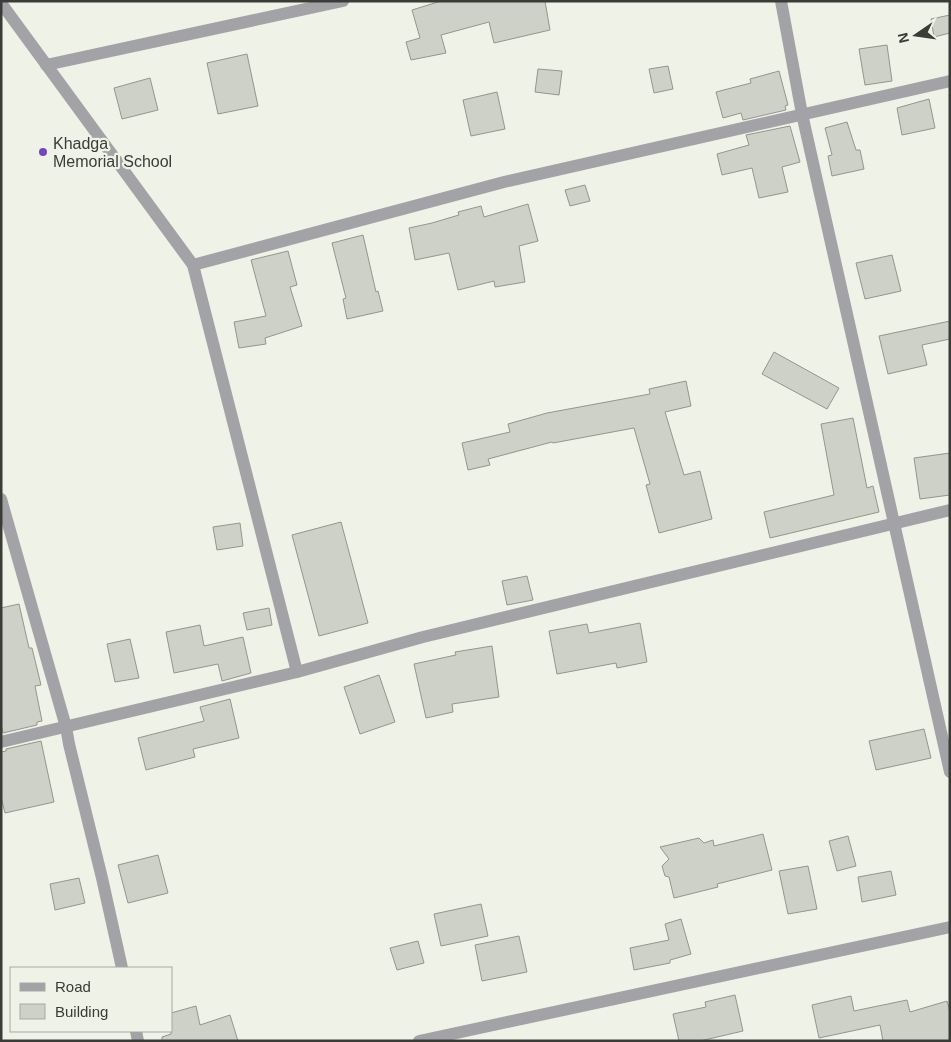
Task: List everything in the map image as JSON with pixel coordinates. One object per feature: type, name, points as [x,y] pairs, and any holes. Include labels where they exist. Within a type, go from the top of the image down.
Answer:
[{"type":"street","points":[[46,65],[343,1]]},
{"type":"street","points":[[782,1],[802,114],[894,523],[944,718],[950,772]]},
{"type":"street","points":[[1,3],[193,265],[297,672]]},
{"type":"street","points":[[193,265],[504,182],[950,81]]},
{"type":"street","points":[[1,499],[66,727],[122,967]]},
{"type":"street","points":[[1,742],[297,672],[423,637],[950,510]]},
{"type":"street","points":[[419,1041],[950,927]]},
{"type":"building","points":[[441,1],[545,1],[550,30],[494,43],[489,22],[441,35],[446,53],[411,60],[406,42],[420,38],[412,10]]},
{"type":"building","points":[[950,15],[950,33],[934,37],[931,19]]},
{"type":"building","points":[[887,45],[892,81],[865,85],[859,49]]},
{"type":"building","points":[[247,54],[258,106],[218,114],[207,63]]},
{"type":"building","points":[[668,66],[673,89],[654,93],[649,69]]},
{"type":"building","points":[[538,69],[562,71],[559,95],[535,92]]},
{"type":"building","points":[[779,71],[788,105],[785,106],[786,110],[743,120],[741,113],[723,118],[716,92],[751,83],[750,79]]},
{"type":"building","points":[[150,78],[158,110],[122,119],[114,88]]},
{"type":"building","points":[[497,92],[505,129],[471,136],[463,100]]},
{"type":"building","points":[[929,99],[935,128],[902,135],[897,108]]},
{"type":"building","points":[[847,122],[856,150],[860,150],[864,169],[832,176],[828,156],[832,155],[825,128]]},
{"type":"building","points":[[790,126],[800,162],[782,167],[788,192],[759,198],[752,168],[722,175],[717,154],[749,145],[746,135]]},
{"type":"building","points":[[585,185],[590,201],[570,206],[565,190]]},
{"type":"building","points":[[528,204],[538,241],[519,246],[525,282],[495,287],[494,281],[458,290],[449,253],[415,260],[409,228],[459,215],[458,212],[481,206],[484,217]]},
{"type":"building","points":[[363,235],[376,292],[378,291],[383,311],[347,319],[343,299],[346,298],[332,243]]},
{"type":"building","points":[[288,251],[297,285],[290,287],[302,326],[265,338],[266,344],[239,348],[234,322],[266,316],[251,260]]},
{"type":"building","points":[[892,255],[901,291],[865,299],[856,263]]},
{"type":"building","points":[[950,321],[950,339],[922,345],[927,365],[888,374],[879,336]]},
{"type":"building","points":[[774,352],[839,388],[827,409],[762,374]]},
{"type":"building","points":[[686,381],[691,406],[665,412],[684,475],[700,471],[712,519],[659,533],[646,485],[650,484],[634,428],[552,442],[488,459],[490,465],[468,470],[462,443],[510,432],[508,424],[547,413],[650,394],[649,389]]},
{"type":"building","points":[[853,418],[867,488],[873,486],[879,512],[770,538],[764,512],[834,495],[821,424]]},
{"type":"building","points":[[950,453],[950,495],[920,499],[914,458]]},
{"type":"building","points":[[341,522],[368,623],[319,636],[292,535]]},
{"type":"building","points":[[240,523],[243,546],[217,550],[213,527]]},
{"type":"building","points":[[527,576],[533,600],[507,605],[502,581]]},
{"type":"building","points":[[19,604],[29,648],[32,648],[41,685],[35,686],[42,721],[37,722],[37,725],[3,733],[1,724],[1,608]]},
{"type":"building","points":[[269,608],[272,625],[247,630],[243,613]]},
{"type":"building","points":[[640,623],[647,662],[617,668],[616,663],[557,674],[549,631],[587,624],[589,633]]},
{"type":"building","points":[[200,625],[204,646],[243,637],[251,673],[222,681],[218,664],[174,673],[166,632]]},
{"type":"building","points":[[130,639],[139,678],[115,682],[107,644]]},
{"type":"building","points":[[492,646],[499,697],[452,704],[453,712],[426,718],[414,664],[456,655],[455,652]]},
{"type":"building","points":[[379,675],[395,722],[360,734],[344,687]]},
{"type":"building","points":[[230,699],[239,738],[193,749],[195,757],[146,770],[138,738],[204,721],[200,707]]},
{"type":"building","points":[[924,729],[931,758],[876,770],[869,741]]},
{"type":"building","points":[[41,741],[54,802],[5,813],[1,797],[1,752],[6,751],[6,749]]},
{"type":"building","points":[[763,834],[772,870],[717,884],[718,887],[674,898],[669,877],[665,876],[662,866],[669,859],[660,847],[699,838],[704,843],[713,840],[714,846]]},
{"type":"building","points":[[848,836],[856,866],[837,871],[829,841]]},
{"type":"building","points":[[158,855],[168,893],[128,903],[118,865]]},
{"type":"building","points":[[808,866],[817,909],[788,914],[779,871]]},
{"type":"building","points":[[891,871],[896,895],[862,902],[858,877]]},
{"type":"building","points":[[79,878],[85,903],[55,910],[50,884]]},
{"type":"building","points":[[481,904],[488,936],[441,946],[434,914]]},
{"type":"building","points":[[681,919],[691,954],[670,960],[670,963],[634,970],[630,948],[669,940],[665,924]]},
{"type":"building","points":[[519,936],[527,972],[482,981],[475,945]]},
{"type":"building","points":[[418,941],[424,963],[397,970],[390,948]]},
{"type":"building","points":[[735,995],[743,1031],[700,1041],[679,1041],[673,1014],[706,1007],[705,1002]]},
{"type":"building","points":[[851,996],[854,1011],[907,1000],[910,1012],[947,1001],[950,1012],[950,1041],[883,1041],[880,1025],[819,1038],[812,1005]]},
{"type":"building","points":[[196,1006],[200,1025],[230,1015],[238,1041],[162,1041],[162,1037],[172,1032],[172,1013]]},
{"type":"place","name":"Khadga Memorial School","points":[[43,152]]}]
